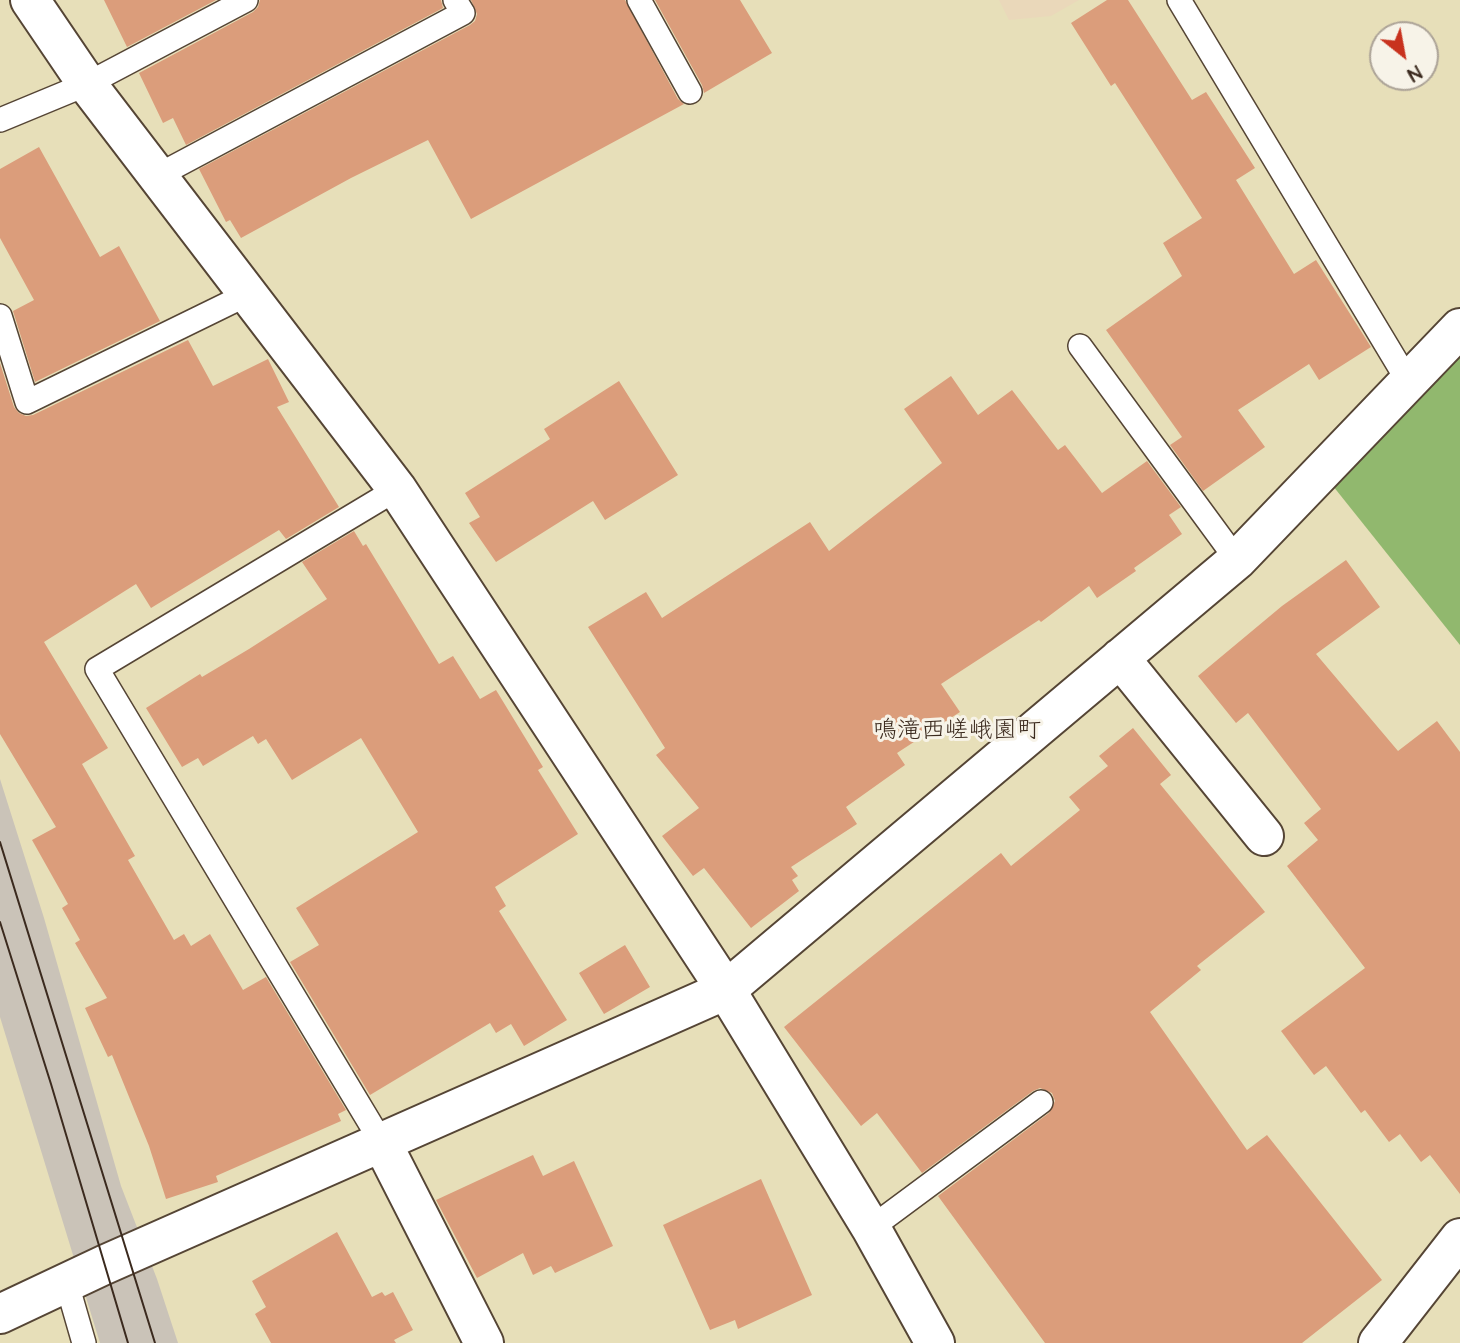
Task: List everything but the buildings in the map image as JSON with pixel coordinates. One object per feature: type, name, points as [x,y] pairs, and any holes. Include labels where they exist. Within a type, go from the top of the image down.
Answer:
[{"type":"street","points":[[30,0],[87,84],[397,489],[726,990],[871,1228],[935,1343]]},
{"type":"street","points":[[0,1314],[104,1265],[726,990],[1237,559],[1460,328]]},
{"type":"street","points":[[1120,658],[1264,835]]},
{"type":"street","points":[[382,1143],[484,1343]]},
{"type":"street","points":[[1378,1343],[1460,1238]]},
{"type":"lane","points":[[0,120],[87,84],[246,0]]},
{"type":"lane","points":[[157,176],[463,13],[455,0]]},
{"type":"lane","points":[[639,0],[690,92]]},
{"type":"lane","points":[[1179,0],[1408,381]]},
{"type":"lane","points":[[0,316],[27,402],[248,294]]},
{"type":"lane","points":[[1080,346],[1237,559]]},
{"type":"lane","points":[[382,1143],[97,668],[397,489]]},
{"type":"lane","points":[[871,1228],[1041,1102]]},
{"type":"lane","points":[[67,1284],[84,1343]]},
{"type":"shaded area","points":[[999,0],[1079,0],[1051,16],[1009,20]]},
{"type":"shaded area","points":[[0,779],[44,918],[121,1186],[157,1279],[178,1343],[100,1343],[0,1017]]},
{"type":"green space","points":[[1460,350],[1460,645],[1333,486]]},
{"type":"tram line","points":[[0,842],[155,1343]]},
{"type":"tram line","points":[[0,922],[128,1343]]},
{"type":"district","name":"鳴滝西嵯峨園町","points":[[957,732]]}]
